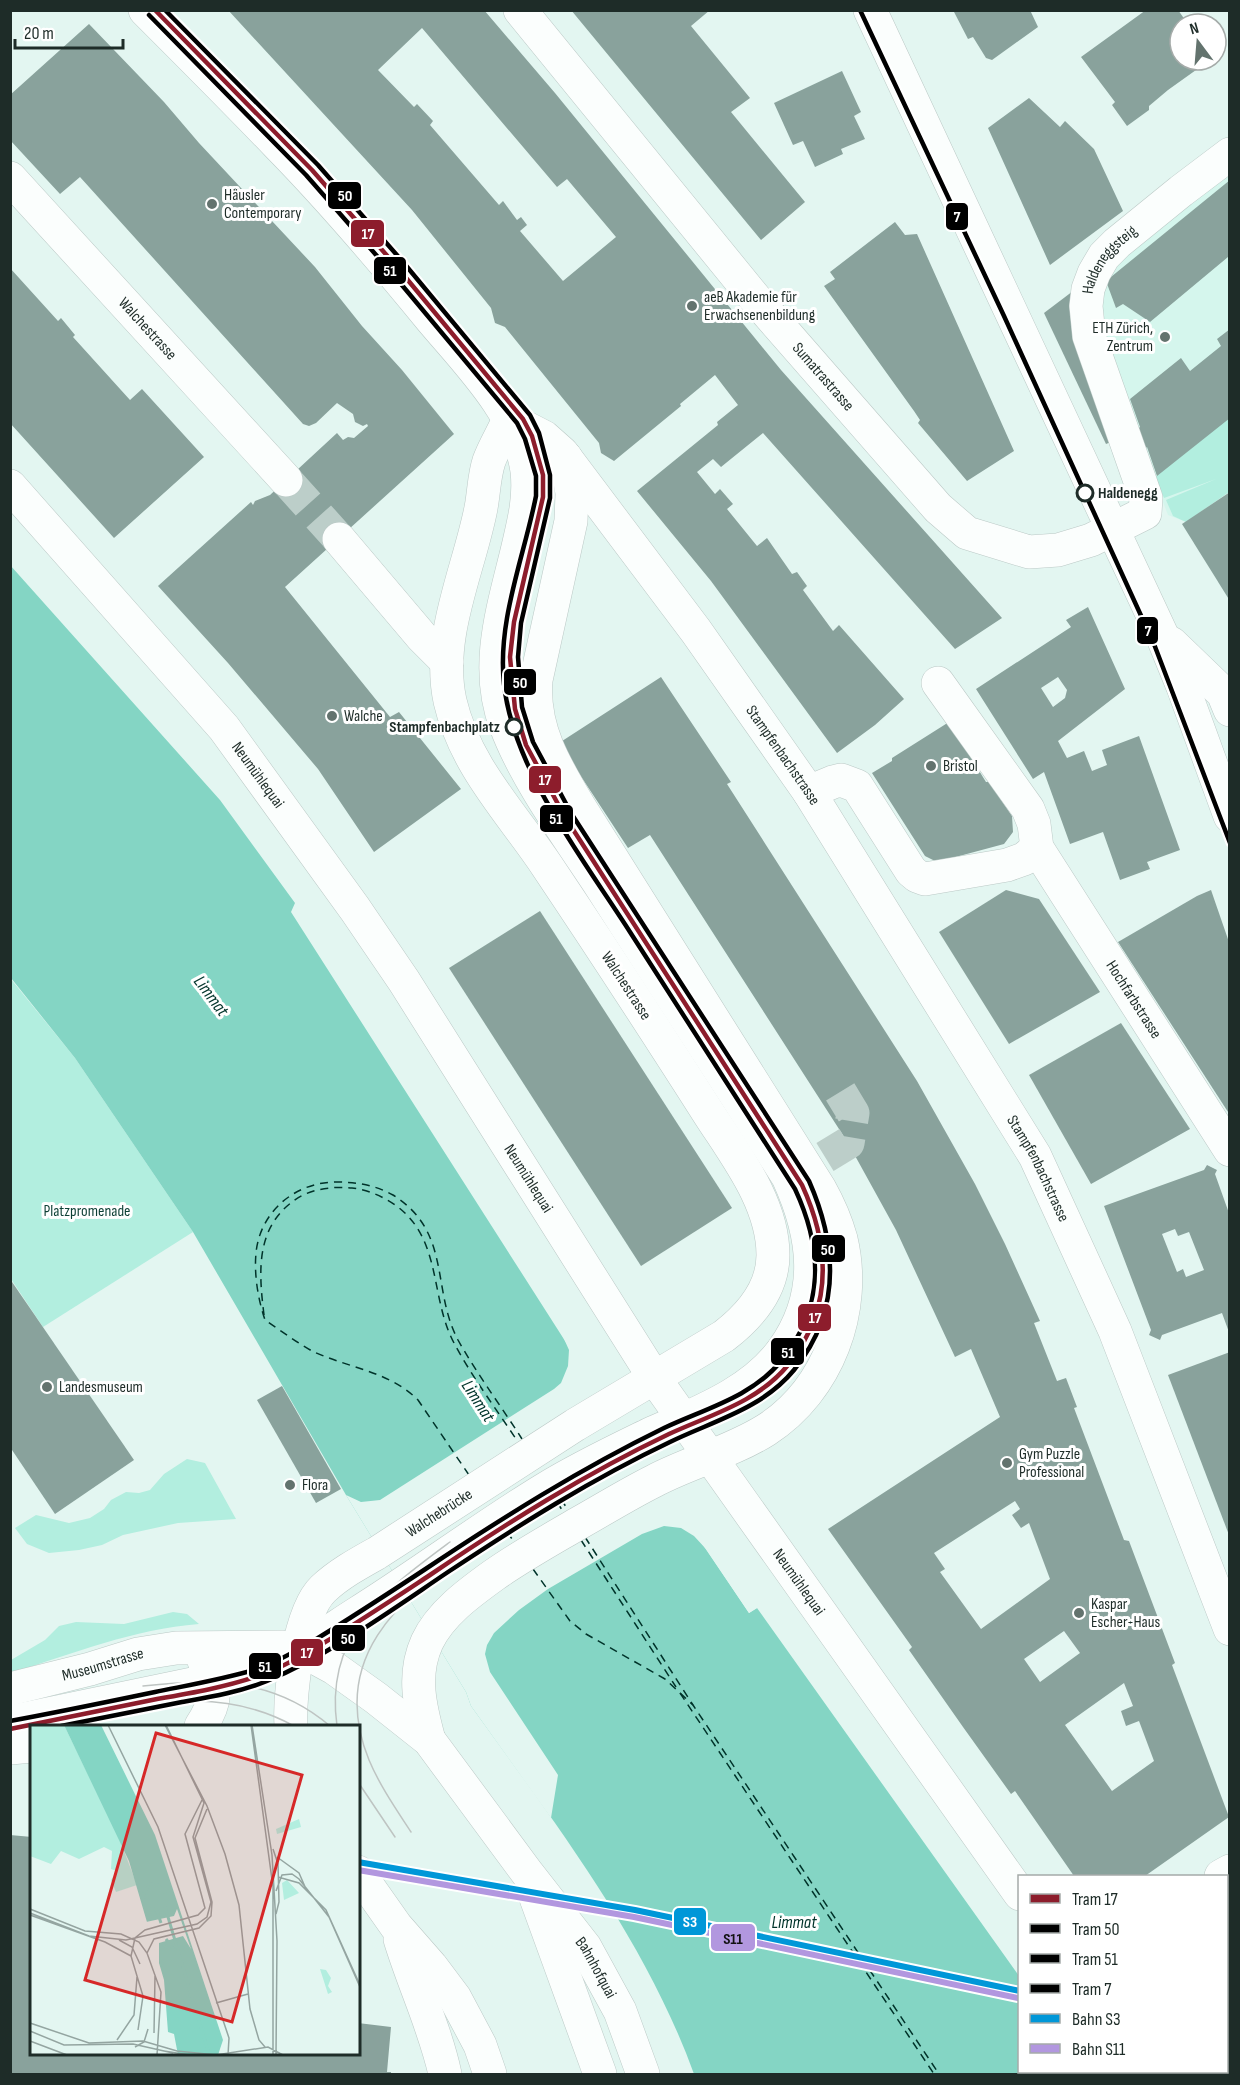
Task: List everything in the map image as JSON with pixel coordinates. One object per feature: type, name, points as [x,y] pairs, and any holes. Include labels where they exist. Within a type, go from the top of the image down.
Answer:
[{"type":"street","name":"Stampfenbachstrasse","points":[[145,10],[280,147],[334,206],[459,353],[509,419],[544,436],[566,458],[696,631],[809,792],[1035,1156],[1115,1330],[1230,1629]]},
{"type":"street","name":"Sumatrastrasse","points":[[520,10],[758,302],[938,508],[967,533],[1029,552],[1058,550],[1091,540],[1113,528]]},
{"type":"street","points":[[870,10],[1161,633],[1230,816]]},
{"type":"street","name":"Haldeneggsteig","points":[[1113,528],[1145,513],[1146,498],[1089,336],[1086,306],[1088,289],[1104,256],[1117,243],[1230,154]]},
{"type":"street","name":"Walchestrasse","points":[[10,178],[286,480]]},
{"type":"street","points":[[447,662],[449,636],[481,507],[488,464],[509,419]]},
{"type":"street","name":"Walchestrasse","points":[[446,1616],[479,1586],[529,1551],[656,1480],[757,1435],[776,1422],[819,1376],[839,1326],[846,1284],[841,1239],[830,1208],[569,813],[520,756],[504,722],[496,680],[496,646],[528,500],[526,468],[509,419]]},
{"type":"street","name":"Walchestrasse","points":[[566,458],[572,492],[572,521],[536,680],[536,711],[544,741],[554,762],[569,813],[770,1149],[808,1172]]},
{"type":"street","name":"Neumühlequai","points":[[10,486],[224,728],[355,909],[404,981],[655,1379],[1018,1890]]},
{"type":"street","points":[[339,539],[422,637],[447,662]]},
{"type":"street","points":[[1161,633],[1227,700]]},
{"type":"street","name":"Walchestrasse","points":[[447,662],[450,700],[473,762],[497,799],[528,839],[676,1062],[758,1193],[769,1224],[773,1254],[772,1271],[760,1300],[746,1318],[724,1336],[610,1404]]},
{"type":"street","name":"Hochfarbstrasse","points":[[938,683],[1028,809],[1034,824],[1037,848],[1230,1150]]},
{"type":"street","points":[[809,792],[841,780],[857,786],[863,792],[911,871],[925,879],[1007,865],[1024,859],[1037,848]]},
{"type":"street","points":[[528,839],[569,813]]},
{"type":"street","points":[[758,1193],[808,1172]]},
{"type":"street","name":"Walchestrasse","points":[[59,1725],[241,1672],[299,1649],[399,1587],[546,1488],[596,1460],[729,1397],[757,1377],[784,1348],[799,1320],[808,1291],[811,1274],[810,1251],[803,1212],[808,1172]]},
{"type":"street","name":"Walchebrücke","points":[[299,1649],[315,1598],[323,1589],[356,1564],[377,1553],[610,1404]]},
{"type":"street","name":"Bahnhofquai","points":[[429,1740],[417,1683],[419,1665],[427,1642],[446,1616]]},
{"type":"street","points":[[198,1647],[212,1680],[214,1701],[202,1725]]},
{"type":"street","name":"Museumstrasse","points":[[18,1688],[138,1654],[198,1647],[242,1647]]},
{"type":"street","name":"Bahnhofquai","points":[[242,1647],[299,1649],[358,1684],[429,1740],[585,1947],[620,2011],[643,2074]]},
{"type":"street","points":[[291,1725],[291,1688],[299,1649]]},
{"type":"street","points":[[18,1688],[21,1736]]},
{"type":"street","name":"Bahnhofquai","points":[[528,1874],[600,2074]]},
{"type":"street","points":[[360,1875],[396,1926],[456,1998],[480,2045],[490,2074]]},
{"type":"street","points":[[396,1926],[411,1977],[437,2042],[445,2074]]},
{"type":"shaded area","name":"ETH Zürich, Zentrum","points":[[1229,166],[1229,492],[1186,522],[1168,515],[1102,344],[1098,330],[1104,276]]},
{"type":"green space","points":[[1229,418],[1229,492],[1186,522],[1173,516],[1166,500],[1216,479],[1164,498],[1155,477]]},
{"type":"green space","name":"Platzpromenade","points":[[10,978],[75,1058],[193,1232],[43,1327],[11,1279]]},
{"type":"green space","points":[[187,1459],[205,1463],[236,1519],[178,1523],[123,1535],[102,1545],[49,1553],[27,1544],[15,1528],[36,1515],[69,1523],[90,1518],[104,1509],[111,1500],[126,1492],[139,1493],[150,1490],[164,1474]]},
{"type":"green space","points":[[173,1612],[187,1614],[199,1624],[127,1637],[11,1673],[11,1660],[45,1640],[59,1626],[76,1622],[124,1624]]},
{"type":"water","name":"Limmat","points":[[10,565],[220,800],[295,903],[291,912],[567,1344],[749,1613],[757,1608],[1018,1975],[1018,2073],[1090,2074],[694,2074],[674,2024],[624,1929],[566,1838],[471,1706],[466,1692],[346,1495],[193,1232],[75,1058],[11,978]]},
{"type":"pier","points":[[562,1329],[750,1609],[756,1605],[757,1608],[749,1613],[706,1549],[694,1536],[681,1528],[664,1526],[642,1534],[548,1589],[519,1610],[494,1633],[485,1654],[490,1672],[558,1775],[551,1818],[471,1706],[466,1692],[346,1495],[361,1502],[380,1500],[554,1389],[561,1383],[568,1366],[569,1350],[560,1330]]},
{"type":"building","points":[[228,10],[484,10],[555,93],[781,370],[1002,618],[955,649],[763,433],[721,467],[713,459],[697,472],[715,494],[720,489],[733,504],[727,509],[757,546],[767,538],[792,574],[797,572],[807,586],[803,590],[833,631],[839,625],[904,699],[875,725],[837,753],[711,581],[637,491],[718,425],[717,422],[738,405],[715,375],[614,461],[601,453],[599,443],[505,327],[495,323],[491,308],[412,210]],"holes":[[[422,28],[557,187],[567,179],[616,237],[563,281],[520,231],[527,225],[521,217],[517,220],[503,201],[499,205],[430,125],[433,121],[417,104],[414,107],[378,70]]]},
{"type":"building","points":[[571,10],[710,10],[691,26],[750,98],[731,112],[805,202],[761,240]]},
{"type":"building","points":[[953,10],[1030,10],[1038,27],[992,60],[986,58],[973,37],[968,39]]},
{"type":"building","points":[[1146,10],[1178,10],[1179,12],[1168,12],[1168,72],[1193,72],[1168,90],[1149,106],[1149,110],[1127,126],[1112,105],[1115,102],[1081,57]]},
{"type":"building","points":[[89,24],[315,267],[454,434],[285,587],[390,717],[399,712],[461,789],[374,852],[318,769],[228,663],[158,586],[251,502],[253,505],[255,501],[270,495],[337,433],[343,440],[348,437],[354,438],[368,426],[355,422],[353,414],[337,403],[316,423],[309,426],[303,424],[80,177],[60,194],[10,140],[10,95]]},
{"type":"building","points":[[842,71],[861,112],[854,116],[865,139],[841,149],[843,154],[815,167],[803,141],[793,145],[774,103]]},
{"type":"building","points":[[1029,98],[1060,127],[1065,121],[1094,149],[1123,211],[1050,265],[988,128]]},
{"type":"building","points":[[1230,180],[1230,259],[1228,257],[1150,322],[1123,304],[1116,308],[1106,281]]},
{"type":"building","points":[[895,222],[905,235],[917,234],[1014,451],[967,481],[918,423],[920,420],[914,411],[824,286],[835,279],[830,272]]},
{"type":"building","points":[[10,268],[58,321],[61,318],[75,335],[73,337],[130,400],[142,389],[204,457],[114,538],[10,423]]},
{"type":"building","points":[[1077,288],[1111,442],[1106,444],[1044,313]]},
{"type":"building","points":[[1230,329],[1230,418],[1157,476],[1147,447],[1145,449],[1132,434],[1140,427],[1130,399],[1181,358],[1190,371],[1221,346],[1217,339]]},
{"type":"building","points":[[1230,492],[1230,601],[1182,524]]},
{"type":"building","points":[[1088,607],[1125,689],[1058,741],[1067,758],[1084,751],[1092,771],[1107,765],[1102,750],[1139,736],[1180,850],[1147,862],[1150,869],[1120,880],[1103,832],[1070,844],[1044,772],[1033,779],[976,689],[1071,627],[1066,620]],"holes":[[[1058,677],[1067,690],[1065,698],[1053,707],[1041,688]]]},
{"type":"building","points":[[661,677],[731,782],[727,784],[917,1081],[975,1184],[1005,1244],[1040,1321],[1034,1323],[1057,1381],[1066,1378],[1077,1407],[1074,1408],[1124,1540],[1129,1541],[1175,1663],[1172,1665],[1229,1817],[1146,1875],[1073,1875],[1015,1791],[1011,1794],[963,1727],[909,1650],[912,1647],[828,1529],[1000,1417],[971,1349],[955,1357],[896,1230],[848,1143],[650,835],[628,848],[559,743]],"holes":[[[1015,1501],[1020,1509],[1012,1515],[1021,1528],[1029,1523],[1050,1579],[981,1629],[940,1572],[945,1569],[934,1553]],[[1064,1631],[1080,1653],[1040,1682],[1024,1659]],[[1124,1683],[1133,1706],[1121,1711],[1126,1726],[1139,1721],[1154,1761],[1112,1791],[1065,1725]]]},
{"type":"building","points":[[949,722],[986,782],[989,782],[1012,816],[1013,832],[1004,844],[937,862],[925,856],[872,773]]},
{"type":"building","points":[[1006,890],[1039,899],[1100,992],[1009,1044],[939,932]]},
{"type":"building","points":[[1211,890],[1230,945],[1230,1115],[1118,942]]},
{"type":"building","points":[[540,911],[732,1208],[641,1266],[449,968]]},
{"type":"building","points":[[1121,1023],[1190,1129],[1091,1184],[1029,1075]]},
{"type":"building","points":[[1207,1165],[1217,1170],[1215,1174],[1230,1216],[1230,1335],[1222,1313],[1162,1335],[1160,1340],[1149,1335],[1151,1330],[1104,1206],[1204,1170]],"holes":[[[1175,1229],[1178,1236],[1189,1232],[1204,1270],[1186,1277],[1183,1269],[1177,1272],[1162,1234]]]},
{"type":"building","name":"Landesmuseum","points":[[10,1279],[134,1460],[55,1514],[10,1447]]},
{"type":"building","points":[[1230,1352],[1230,1535],[1229,1535],[1168,1375]]},
{"type":"building","points":[[282,1386],[341,1489],[316,1503],[257,1400]]},
{"type":"building","points":[[10,1835],[30,1837],[30,2055],[360,2055],[360,2023],[391,2027],[387,2072],[391,2074],[10,2074]]},
{"type":"building","points":[[1230,1922],[1230,2074],[1209,2074],[1228,2073],[1228,1924]]},
{"type":"ferry route","points":[[469,1475],[418,1400],[407,1390],[381,1376],[312,1351],[265,1320],[256,1278],[256,1253],[259,1238],[273,1212],[294,1193],[321,1183],[359,1183],[373,1186],[393,1195],[412,1210],[424,1226],[432,1244],[450,1321],[458,1340],[522,1439]]},
{"type":"ferry route","points":[[264,1315],[261,1284],[262,1254],[271,1226],[280,1213],[298,1198],[320,1189],[352,1188],[382,1197],[398,1207],[412,1221],[422,1236],[434,1271],[441,1308],[454,1343],[518,1442]]},
{"type":"ferry route","points":[[561,1499],[568,1510]]},
{"type":"ferry route","points":[[557,1502],[564,1513]]},
{"type":"ferry route","points":[[507,1532],[515,1543]]},
{"type":"ferry route","points":[[585,1537],[693,1705],[939,2074]]},
{"type":"ferry route","points":[[581,1540],[676,1687]]},
{"type":"ferry route","points":[[533,1569],[570,1621],[586,1634],[665,1679],[693,1705]]},
{"type":"ferry route","points":[[680,1693],[934,2074]]},
{"type":"tunnel","points":[[286,480],[339,539]]},
{"type":"tunnel","points":[[825,1157],[848,1143],[853,1113],[836,1085]]},
{"type":"tram line","name":"17","points":[[10,1729],[222,1686],[269,1672],[300,1657],[577,1482],[638,1449],[733,1406],[763,1389],[788,1365],[803,1344],[820,1300],[823,1278],[818,1232],[802,1185],[565,817],[526,745],[515,709],[510,657],[514,622],[543,497],[543,475],[532,436],[523,419],[397,267],[312,170],[155,10]]},
{"type":"tram line","name":"50","points":[[66,1725],[236,1691],[257,1685],[291,1670],[360,1631],[556,1503],[641,1456],[752,1404],[781,1383],[794,1370],[809,1348],[820,1325],[827,1302],[830,1278],[826,1230],[809,1181],[571,813],[533,742],[522,707],[518,657],[521,623],[550,498],[550,475],[539,433],[530,415],[403,262],[318,165],[165,10]]},
{"type":"tram line","name":"7","points":[[860,10],[1004,316],[1154,644],[1230,843]]},
{"type":"tram line","name":"51","points":[[10,1721],[232,1676],[265,1666],[296,1651],[572,1477],[664,1428],[727,1401],[756,1384],[781,1361],[795,1341],[806,1320],[815,1277],[811,1234],[795,1189],[572,845],[521,749],[510,716],[504,684],[504,637],[513,589],[536,496],[536,476],[525,439],[517,423],[391,272],[306,175],[149,15]]},
{"type":"tram line","points":[[337,1725],[335,1694],[340,1665],[350,1640],[364,1618],[382,1597],[450,1542]]},
{"type":"tram line","points":[[359,1725],[357,1691],[364,1662],[378,1635],[397,1611],[420,1588],[474,1547]]},
{"type":"tram line","points":[[143,1686],[193,1682],[241,1685],[287,1698],[309,1710],[329,1725]]},
{"type":"tram line","points":[[77,1716],[160,1703],[214,1702],[240,1706],[292,1725]]},
{"type":"tram line","points":[[360,1728],[369,1760],[383,1788],[411,1832]]},
{"type":"tram line","points":[[360,1785],[395,1837]]},
{"type":"rail line","name":"S3","points":[[360,1862],[635,1910],[1018,1991]]},
{"type":"rail line","name":"S11","points":[[360,1870],[634,1917],[1018,1998]]},
{"type":"place","name":"Häusler Contemporary","points":[[212,204]]},
{"type":"place","name":"aeB Akademie für Erwachsenenbildung","points":[[692,306]]},
{"type":"place","name":"ETH Zürich, Zentrum","points":[[1165,337]]},
{"type":"place","name":"Haldenegg","points":[[1085,493]]},
{"type":"place","name":"Walche","points":[[332,716]]},
{"type":"place","name":"Stampfenbachplatz","points":[[514,727]]},
{"type":"place","name":"Bristol","points":[[931,766]]},
{"type":"place","name":"Landesmuseum","points":[[47,1387]]},
{"type":"place","name":"Gym Puzzle Professional","points":[[1007,1463]]},
{"type":"place","name":"Flora","points":[[290,1485]]},
{"type":"place","name":"Kaspar Escher-Haus","points":[[1079,1613]]}]
